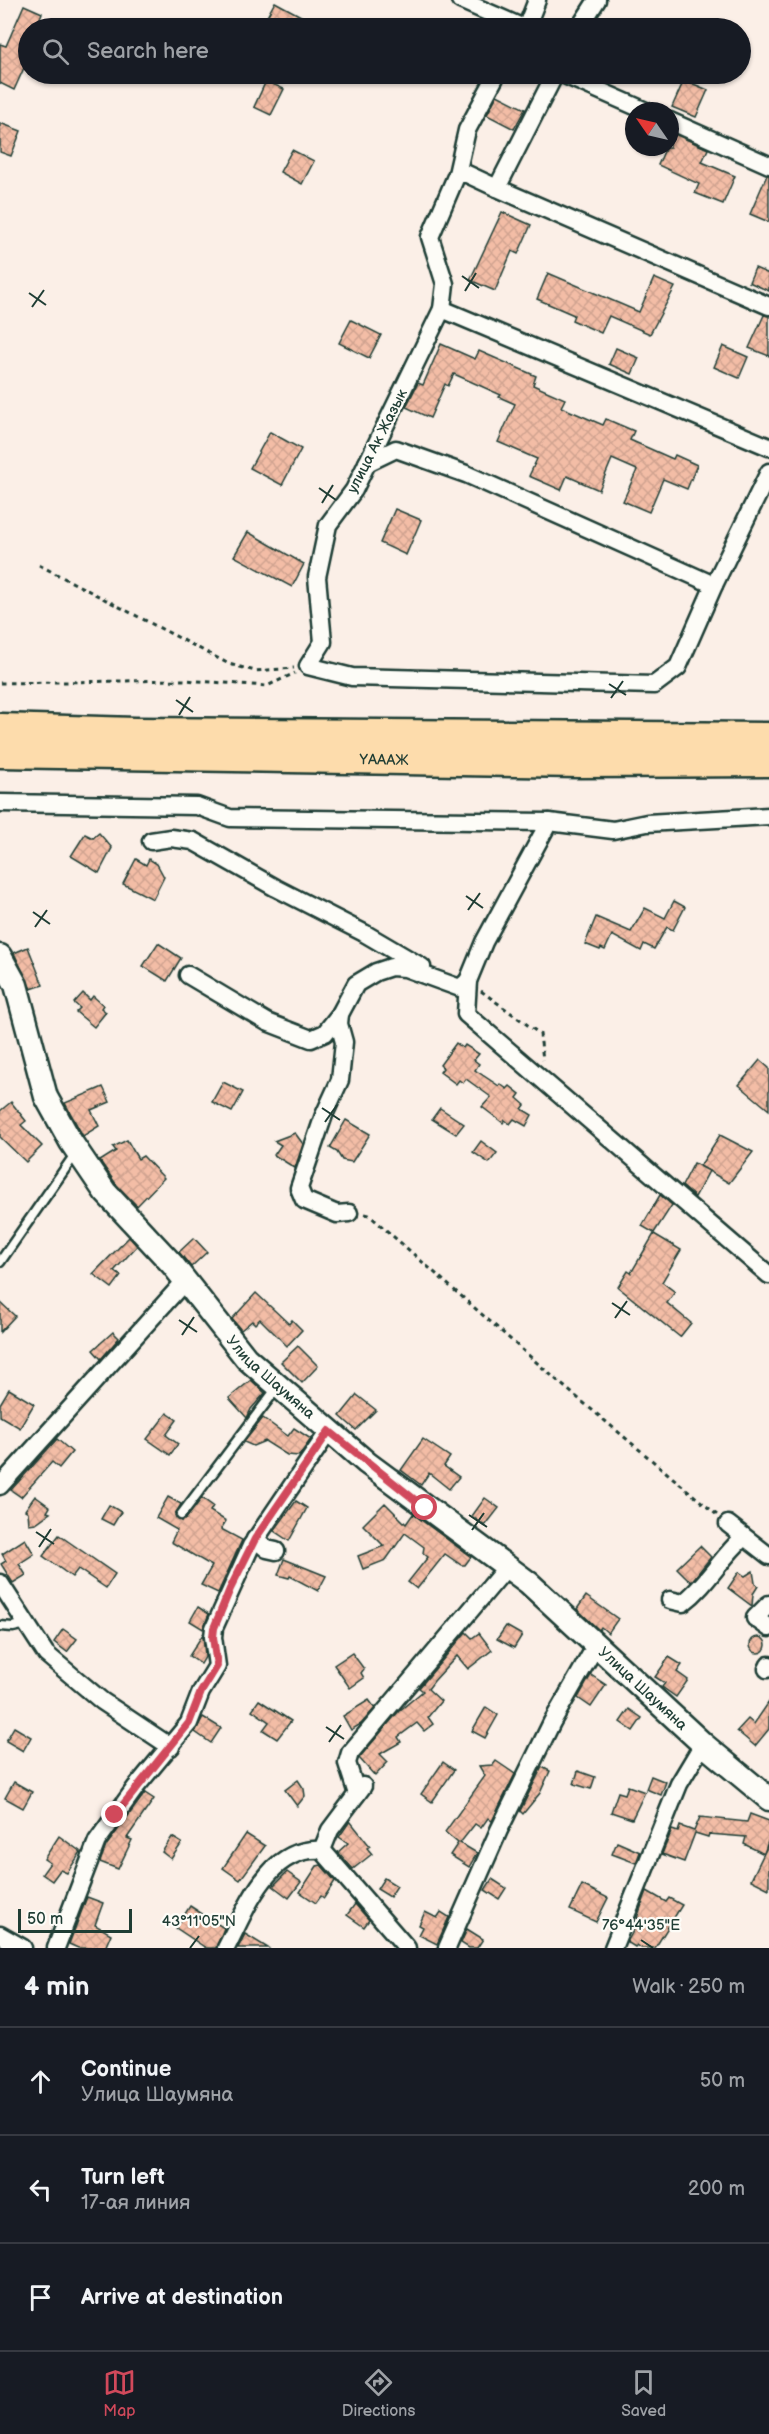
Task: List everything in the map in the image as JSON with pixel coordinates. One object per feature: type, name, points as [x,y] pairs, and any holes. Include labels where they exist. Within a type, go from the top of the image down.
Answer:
[{"type":"highway","name":"ҮАААЖ","points":[[0,728],[159,732],[769,737]]},
{"type":"highway","name":"ҮАААЖ","points":[[0,753],[580,764],[769,762]]},
{"type":"street","points":[[460,0],[502,18]]},
{"type":"street","points":[[529,18],[537,0]]},
{"type":"street","points":[[585,18],[597,0]]},
{"type":"street","name":"улица Ак Жазык","points":[[308,666],[323,642],[317,576],[328,525],[354,490],[442,309],[445,284],[430,237],[458,174],[467,130],[492,84]]},
{"type":"street","points":[[497,188],[550,84]]},
{"type":"street","points":[[585,84],[626,102]]},
{"type":"street","points":[[679,126],[769,165]]},
{"type":"street","points":[[458,174],[467,174],[769,306]]},
{"type":"street","points":[[442,309],[769,447]]},
{"type":"street","points":[[367,463],[396,448],[466,474],[714,585]]},
{"type":"street","points":[[308,666],[352,677],[654,685],[678,667],[714,585],[769,472]]},
{"type":"street","points":[[0,803],[197,806],[230,818],[549,822],[614,830],[647,823],[769,816]]},
{"type":"street","points":[[549,822],[484,942],[468,981],[466,1014],[769,1275]]},
{"type":"street","points":[[151,841],[171,838],[193,841],[213,850],[286,894],[364,933],[423,968],[436,980]]},
{"type":"street","name":"Улица Шаумяна","points":[[0,956],[16,985],[46,1097],[78,1150],[105,1192],[185,1281],[246,1359],[367,1463],[529,1583],[595,1647],[703,1744],[769,1798]]},
{"type":"street","points":[[188,975],[267,1022],[311,1039],[325,1033],[340,1014],[356,984],[376,972],[391,967],[405,968],[460,988],[468,981]]},
{"type":"street","points":[[340,1014],[339,1024],[344,1042],[340,1080],[324,1115],[299,1188],[304,1200],[337,1214],[349,1213]]},
{"type":"street","points":[[0,1486],[185,1281]]},
{"type":"street","points":[[56,1948],[97,1841],[136,1787],[189,1723],[201,1692],[217,1666],[214,1628],[255,1539],[329,1431]]},
{"type":"street","points":[[728,1524],[769,1556]]},
{"type":"street","points":[[670,1600],[683,1603],[699,1590],[730,1549],[744,1537]]},
{"type":"street","points":[[255,1539],[267,1549],[276,1551]]},
{"type":"street","points":[[322,1850],[330,1830],[361,1787],[347,1763],[350,1753],[507,1567]]},
{"type":"street","points":[[0,1583],[46,1654],[102,1701],[171,1747]]},
{"type":"street","points":[[769,1604],[755,1618],[769,1628]]},
{"type":"street","points":[[447,1948],[498,1830],[552,1722],[595,1647]]},
{"type":"street","points":[[613,1948],[679,1784],[703,1744]]},
{"type":"street","points":[[226,1948],[270,1871],[292,1854],[322,1850]]},
{"type":"street","points":[[322,1850],[407,1948]]},
{"type":"street","points":[[0,1935],[23,1948]]},
{"type":"lane","points":[[0,1262],[78,1150]]},
{"type":"lane","points":[[181,1515],[277,1388]]},
{"type":"lane","points":[[0,1626],[26,1624]]},
{"type":"path","points":[[39,565],[229,664],[255,671],[308,666]]},
{"type":"path","points":[[0,683],[184,680],[267,686],[308,666]]},
{"type":"path","points":[[468,981],[540,1034],[549,1086]]},
{"type":"path","points":[[349,1213],[369,1215],[631,1444],[728,1524]]},
{"type":"building","points":[[275,2],[305,18],[266,18]]},
{"type":"building","points":[[24,5],[42,13],[40,18],[18,18]]},
{"type":"building","points":[[18,19],[18,81],[14,90],[0,83],[0,44],[6,46]]},
{"type":"building","points":[[265,84],[273,84],[284,89],[271,115],[254,107]]},
{"type":"building","points":[[682,84],[694,84],[708,90],[696,117],[679,110],[679,102],[674,102]]},
{"type":"building","points":[[497,95],[525,109],[514,129],[487,115]]},
{"type":"building","points":[[0,123],[21,131],[11,156],[0,152]]},
{"type":"building","points":[[679,136],[708,149],[702,162],[735,176],[723,204],[695,193],[699,184],[658,165],[662,156],[679,156]]},
{"type":"building","points":[[292,150],[314,161],[302,184],[280,172]]},
{"type":"building","points":[[769,175],[769,222],[750,214]]},
{"type":"building","points":[[502,212],[531,225],[518,254],[512,251],[495,291],[470,280]]},
{"type":"building","points":[[755,268],[769,274],[769,291],[749,282]]},
{"type":"building","points":[[548,273],[639,312],[654,278],[675,287],[650,334],[609,316],[601,333],[572,320],[574,315],[537,299]]},
{"type":"building","points":[[764,315],[769,316],[769,356],[749,348]]},
{"type":"building","points":[[351,320],[381,335],[369,358],[339,343]]},
{"type":"building","points":[[441,344],[475,359],[479,351],[536,376],[533,385],[565,399],[561,407],[603,425],[606,419],[634,431],[630,440],[673,459],[675,455],[697,465],[687,489],[663,479],[649,512],[623,501],[637,470],[612,459],[599,490],[567,476],[561,490],[529,476],[537,459],[498,442],[515,404],[499,397],[501,395],[454,374],[448,386],[445,384],[430,418],[406,407],[418,383],[423,385]]},
{"type":"building","points":[[723,346],[748,357],[739,378],[714,367]]},
{"type":"building","points":[[616,348],[639,358],[632,374],[609,364]]},
{"type":"building","points":[[270,432],[301,449],[282,485],[250,468]]},
{"type":"building","points":[[395,509],[421,520],[406,555],[380,543]]},
{"type":"building","points":[[248,532],[304,564],[292,587],[234,556]]},
{"type":"building","points":[[99,833],[112,848],[99,873],[71,856],[85,834],[93,838]]},
{"type":"building","points":[[136,859],[146,865],[149,859],[157,864],[164,877],[153,899],[123,884]]},
{"type":"building","points":[[674,901],[685,907],[673,930],[667,927],[654,949],[644,944],[641,951],[612,935],[605,950],[585,944],[596,917],[631,932],[645,908],[665,918]]},
{"type":"building","points":[[158,943],[181,958],[167,981],[143,966]]},
{"type":"building","points":[[28,947],[43,985],[31,989],[14,953]]},
{"type":"building","points":[[83,993],[90,1000],[93,996],[103,1005],[101,1008],[106,1012],[94,1027],[76,1012],[80,1008],[74,1003]]},
{"type":"building","points":[[456,1043],[463,1048],[465,1045],[479,1054],[474,1060],[479,1064],[475,1070],[499,1086],[500,1084],[507,1089],[510,1086],[520,1094],[517,1098],[525,1105],[522,1109],[532,1115],[526,1126],[514,1119],[510,1124],[505,1120],[503,1123],[482,1107],[491,1097],[466,1079],[463,1083],[459,1080],[456,1084],[440,1072],[443,1068],[440,1065]]},
{"type":"building","points":[[760,1060],[769,1068],[769,1110],[739,1085]]},
{"type":"building","points":[[223,1082],[243,1092],[232,1112],[212,1102]]},
{"type":"building","points":[[103,1087],[110,1102],[91,1110],[99,1126],[83,1136],[65,1103]]},
{"type":"building","points":[[11,1102],[26,1121],[21,1125],[42,1146],[26,1162],[0,1137],[0,1111]]},
{"type":"building","points":[[440,1108],[464,1124],[456,1134],[432,1119]]},
{"type":"building","points":[[346,1120],[370,1134],[352,1162],[342,1160],[337,1152],[330,1148]]},
{"type":"building","points":[[295,1133],[303,1144],[295,1168],[274,1155],[281,1145],[274,1141]]},
{"type":"building","points":[[720,1135],[753,1152],[729,1183],[700,1166]]},
{"type":"building","points":[[127,1140],[138,1159],[143,1156],[164,1178],[137,1206],[116,1184],[100,1161],[116,1151],[113,1147]]},
{"type":"building","points":[[481,1141],[497,1153],[489,1163],[473,1152]]},
{"type":"building","points":[[694,1163],[709,1171],[695,1197],[682,1186]]},
{"type":"building","points":[[660,1195],[672,1205],[654,1233],[642,1226]]},
{"type":"building","points":[[654,1234],[681,1250],[662,1282],[675,1292],[667,1303],[691,1323],[680,1337],[618,1287],[628,1271],[631,1273]]},
{"type":"building","points":[[129,1237],[137,1246],[114,1271],[121,1276],[112,1288],[93,1274]]},
{"type":"building","points":[[194,1238],[207,1252],[191,1267],[179,1252]]},
{"type":"building","points":[[256,1293],[289,1324],[292,1320],[302,1330],[287,1346],[260,1319],[255,1324],[252,1321],[241,1330],[232,1319]]},
{"type":"building","points":[[0,1302],[15,1316],[0,1332]]},
{"type":"building","points":[[113,1332],[119,1338],[101,1359],[93,1350]]},
{"type":"building","points":[[298,1346],[318,1366],[302,1383],[281,1362]]},
{"type":"building","points":[[251,1380],[265,1393],[251,1409],[247,1418],[229,1398]]},
{"type":"building","points":[[9,1389],[34,1404],[20,1428],[0,1416],[0,1404]]},
{"type":"building","points":[[357,1395],[376,1410],[356,1430],[340,1416]]},
{"type":"building","points":[[167,1413],[177,1420],[166,1435],[178,1444],[170,1455],[147,1439]]},
{"type":"building","points":[[263,1418],[288,1436],[294,1428],[311,1439],[299,1456],[287,1455],[265,1441],[253,1446],[244,1442]]},
{"type":"building","points":[[57,1439],[72,1452],[59,1468],[52,1462],[21,1497],[11,1490]]},
{"type":"building","points":[[423,1439],[450,1457],[444,1466],[459,1477],[449,1489],[429,1473],[421,1485],[401,1470]]},
{"type":"building","points":[[35,1496],[50,1507],[47,1512],[50,1513],[36,1523],[29,1524],[28,1512],[25,1510]]},
{"type":"building","points":[[168,1497],[181,1504],[175,1515],[181,1521],[186,1519],[202,1498],[213,1506],[210,1511],[226,1521],[221,1529],[242,1540],[218,1593],[201,1585],[212,1566],[171,1542],[177,1530],[156,1518]]},
{"type":"building","points":[[485,1498],[499,1508],[485,1526],[472,1516]]},
{"type":"building","points":[[296,1501],[307,1508],[289,1541],[274,1531]]},
{"type":"building","points":[[385,1503],[406,1524],[413,1514],[471,1557],[465,1565],[461,1565],[445,1554],[417,1589],[408,1582],[428,1557],[423,1553],[424,1547],[405,1533],[386,1560],[363,1569],[358,1556],[384,1546],[363,1525]]},
{"type":"building","points":[[109,1505],[121,1512],[113,1525],[101,1519]]},
{"type":"building","points":[[59,1535],[115,1574],[106,1588],[78,1569],[72,1577],[43,1556]]},
{"type":"building","points":[[25,1539],[34,1554],[19,1564],[26,1575],[13,1583],[1,1564],[6,1561],[2,1554]]},
{"type":"building","points":[[700,1546],[711,1557],[691,1582],[677,1568]]},
{"type":"building","points":[[284,1559],[326,1576],[318,1591],[290,1576],[289,1578],[278,1575]]},
{"type":"building","points":[[753,1571],[755,1583],[758,1586],[753,1594],[752,1606],[728,1588],[739,1572],[745,1576]]},
{"type":"building","points":[[586,1596],[618,1619],[608,1633],[601,1627],[599,1630],[577,1609]]},
{"type":"building","points":[[198,1607],[209,1614],[203,1629],[190,1621]]},
{"type":"building","points":[[506,1626],[522,1635],[514,1648],[497,1639]]},
{"type":"building","points":[[63,1629],[77,1639],[67,1652],[54,1642]]},
{"type":"building","points":[[466,1632],[472,1638],[479,1633],[492,1650],[468,1669],[457,1656],[428,1689],[441,1701],[428,1717],[433,1724],[424,1731],[417,1723],[398,1737],[401,1742],[380,1754],[388,1762],[375,1776],[359,1758],[399,1711],[423,1691],[419,1688]]},
{"type":"building","points":[[203,1634],[205,1657],[201,1664],[189,1656]]},
{"type":"building","points":[[758,1637],[764,1639],[766,1645],[764,1651],[758,1653],[752,1651],[750,1645],[752,1639]]},
{"type":"building","points":[[352,1653],[364,1669],[361,1673],[364,1678],[350,1688],[334,1665]]},
{"type":"building","points":[[669,1657],[682,1665],[677,1672],[688,1680],[676,1697],[662,1687],[665,1683],[655,1677]]},
{"type":"building","points":[[591,1675],[606,1685],[591,1707],[578,1698]]},
{"type":"building","points":[[259,1700],[291,1721],[277,1739],[263,1730],[269,1722],[252,1710]]},
{"type":"building","points":[[369,1700],[375,1708],[361,1724],[351,1730],[343,1716]]},
{"type":"building","points":[[769,1702],[769,1729],[755,1746],[737,1731],[748,1719],[754,1724]]},
{"type":"building","points":[[486,1707],[498,1715],[485,1738],[472,1731]]},
{"type":"building","points":[[629,1709],[642,1718],[633,1731],[620,1722]]},
{"type":"building","points":[[203,1717],[221,1728],[211,1743],[195,1732]]},
{"type":"building","points":[[14,1727],[31,1737],[23,1751],[6,1741]]},
{"type":"building","points":[[496,1761],[515,1774],[492,1821],[488,1818],[481,1828],[475,1824],[460,1843],[477,1853],[469,1867],[450,1855],[458,1843],[445,1832],[485,1776],[479,1766],[493,1765]]},
{"type":"building","points":[[443,1762],[454,1770],[432,1802],[421,1794]]},
{"type":"building","points":[[542,1767],[550,1771],[540,1793],[523,1814],[520,1811]]},
{"type":"building","points":[[578,1771],[595,1777],[591,1789],[574,1784]]},
{"type":"building","points":[[651,1776],[666,1782],[661,1795],[646,1789]]},
{"type":"building","points":[[298,1780],[304,1789],[305,1796],[297,1806],[285,1790]]},
{"type":"building","points":[[14,1782],[32,1792],[23,1808],[5,1798]]},
{"type":"building","points":[[628,1786],[645,1792],[632,1819],[611,1812],[618,1792],[625,1794]]},
{"type":"building","points":[[145,1793],[154,1799],[127,1838],[132,1840],[118,1869],[100,1862],[106,1846]]},
{"type":"building","points":[[750,1814],[769,1821],[769,1838],[764,1854],[744,1844],[746,1837],[709,1834],[708,1837],[695,1833],[684,1862],[662,1854],[672,1830],[678,1832],[680,1826],[694,1831],[700,1817],[747,1822]]},
{"type":"building","points":[[350,1821],[370,1846],[367,1848],[372,1854],[353,1869],[338,1852],[348,1843],[339,1837]]},
{"type":"building","points":[[246,1834],[265,1846],[240,1880],[223,1868]]},
{"type":"building","points":[[59,1836],[81,1852],[67,1873],[60,1870],[52,1881],[42,1874],[50,1863],[44,1859]]},
{"type":"building","points":[[172,1837],[182,1843],[171,1859],[162,1852]]},
{"type":"building","points":[[617,1842],[640,1852],[636,1863],[612,1854]]},
{"type":"building","points":[[769,1843],[769,1889],[751,1880]]},
{"type":"building","points":[[321,1865],[335,1881],[324,1898],[321,1896],[316,1903],[300,1892],[317,1866]]},
{"type":"building","points":[[287,1872],[301,1882],[289,1898],[273,1886]]},
{"type":"building","points":[[384,1878],[397,1886],[390,1897],[377,1889]]},
{"type":"building","points":[[492,1879],[506,1888],[499,1899],[485,1890]]},
{"type":"building","points":[[582,1885],[608,1898],[596,1922],[570,1910]]},
{"type":"building","points":[[647,1891],[666,1902],[669,1898],[682,1905],[655,1948],[641,1948],[637,1945],[635,1947],[627,1942],[640,1919],[637,1918]]},
{"type":"building","points":[[87,1897],[103,1903],[95,1925],[111,1934],[105,1948],[78,1948],[69,1944]]},
{"type":"building","points":[[355,1904],[369,1920],[364,1927],[347,1915]]},
{"type":"building","points":[[190,1906],[224,1928],[216,1948],[206,1948],[176,1928]]},
{"type":"building","points":[[425,1912],[437,1918],[441,1912],[449,1917],[437,1944],[419,1935],[423,1927],[419,1925]]},
{"type":"building","points":[[467,1929],[483,1939],[477,1948],[469,1948],[461,1943]]},
{"type":"building","points":[[245,1934],[268,1948],[238,1948]]},
{"type":"route","points":[[115,1815],[189,1723],[201,1692],[217,1666],[214,1628],[230,1589],[255,1539],[329,1431],[425,1508]]}]
